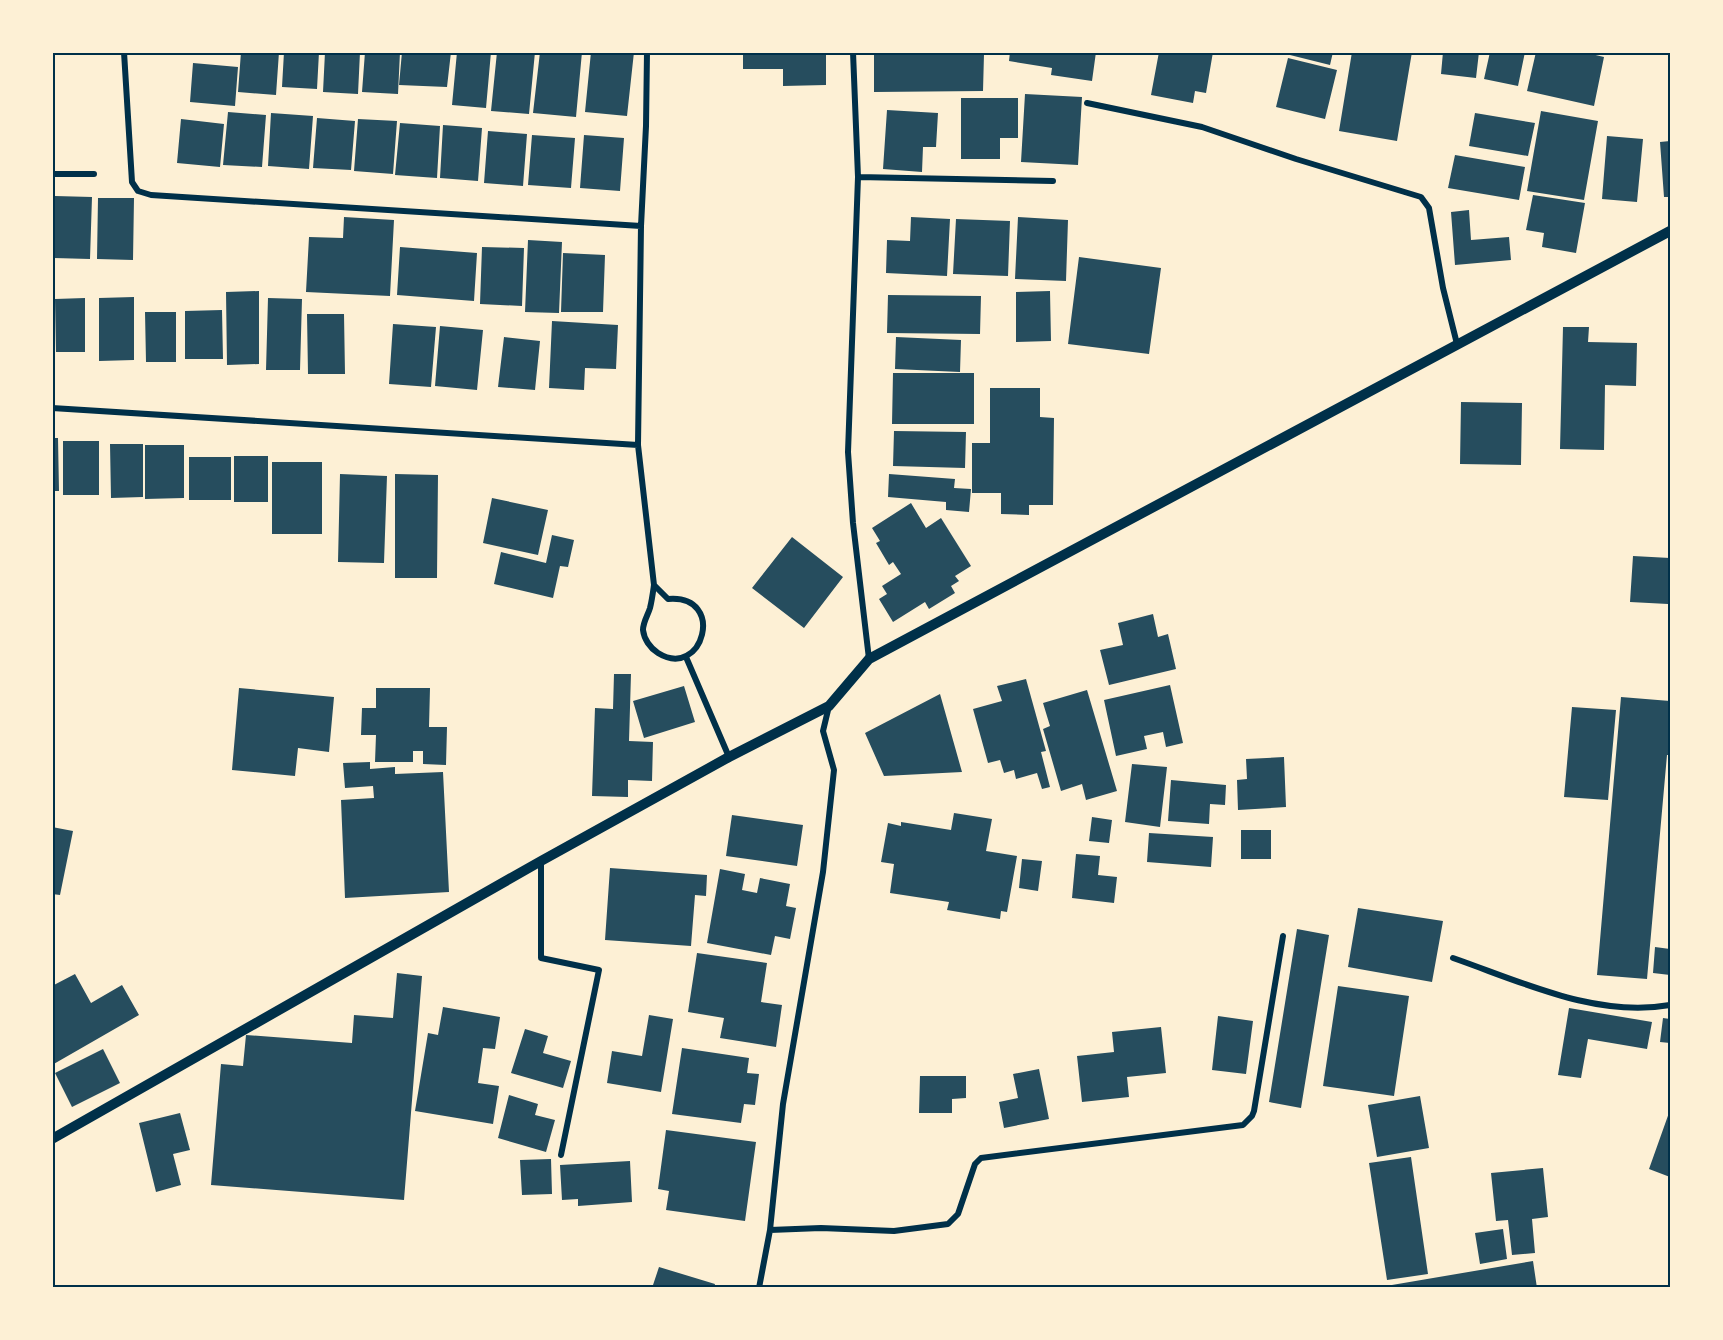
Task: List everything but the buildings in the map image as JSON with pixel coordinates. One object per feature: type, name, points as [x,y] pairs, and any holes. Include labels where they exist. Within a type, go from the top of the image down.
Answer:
[{"type":"street","points":[[124,52],[132,182],[138,191],[151,195],[641,225]]},
{"type":"street","points":[[647,52],[641,225],[638,445],[654,585],[650,610],[644,622],[643,632],[647,643],[654,651],[674,659],[686,657],[702,639],[704,627],[700,613],[680,598],[668,599],[654,585]]},
{"type":"street","points":[[853,52],[858,177],[848,452],[853,523],[869,659]]},
{"type":"street","points":[[1087,103],[1202,127],[1296,159],[1421,197],[1429,208],[1443,288],[1457,344]]},
{"type":"street","points":[[52,174],[94,174]]},
{"type":"street","points":[[858,177],[1053,181]]},
{"type":"street","points":[[52,1139],[541,861],[729,757],[829,706],[869,659],[1671,231]]},
{"type":"street","points":[[52,408],[638,445]]},
{"type":"street","points":[[686,657],[729,757]]},
{"type":"street","points":[[759,1287],[770,1230],[783,1104],[823,872],[834,770],[823,731],[829,706]]},
{"type":"street","points":[[541,861],[541,958],[599,970],[561,1155]]},
{"type":"street","points":[[770,1230],[822,1228],[894,1231],[948,1224],[958,1214],[975,1164],[981,1158],[1243,1125],[1254,1111],[1283,936]]},
{"type":"street","points":[[1453,958],[1584,1002],[1611,1008],[1646,1010],[1671,1005]]}]
